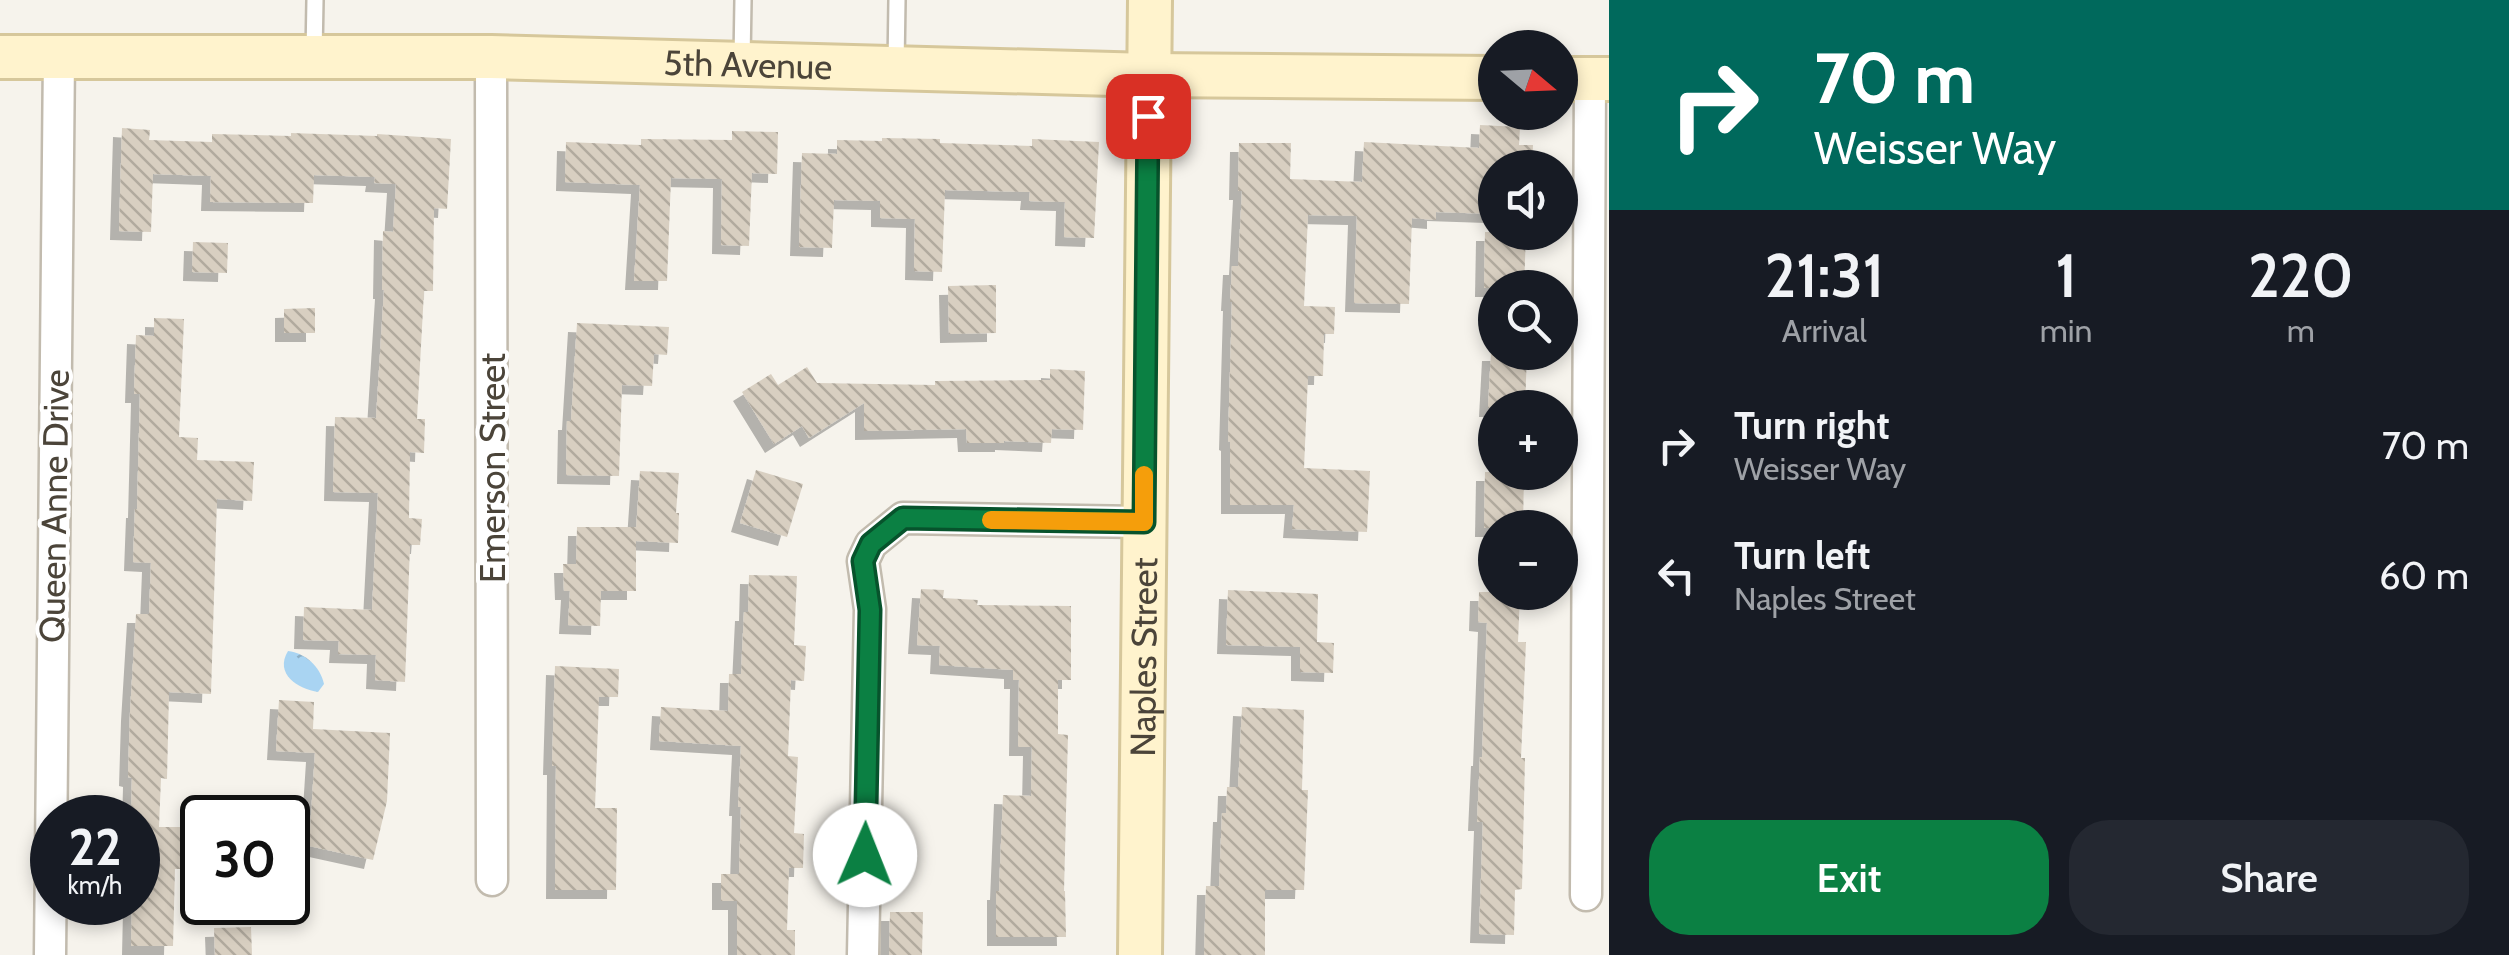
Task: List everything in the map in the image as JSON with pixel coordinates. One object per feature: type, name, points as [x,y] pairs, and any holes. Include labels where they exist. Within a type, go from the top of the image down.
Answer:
[{"type":"street","name":"Naples Street","points":[[1140,955],[1150,0]]},
{"type":"street","name":"Queen Anne Drive","points":[[50,955],[59,56]]},
{"type":"street","name":"5th Avenue","points":[[0,57],[491,56],[1149,75],[1478,78]]},
{"type":"street","name":"Emerson Street","points":[[491,56],[492,880]]},
{"type":"street","points":[[1586,79],[1586,895]]},
{"type":"street","points":[[863,955],[870,610],[863,561],[871,544],[903,518],[1144,522]]},
{"type":"lane","points":[[314,58],[315,0]]},
{"type":"lane","points":[[742,64],[743,0]]},
{"type":"lane","points":[[896,68],[897,0]]},
{"type":"water","points":[[288,651],[300,654],[315,666],[324,684],[318,692],[290,679],[284,667]]},
{"type":"building","points":[[122,128],[150,130],[149,140],[212,142],[212,134],[291,133],[451,139],[447,209],[434,208],[433,291],[424,291],[417,419],[425,419],[424,453],[410,452],[409,518],[422,519],[420,545],[410,545],[405,682],[375,680],[376,655],[338,654],[339,641],[303,640],[304,607],[372,610],[378,493],[333,492],[335,417],[376,418],[384,290],[383,231],[393,232],[396,184],[374,183],[375,177],[314,175],[313,203],[210,202],[211,176],[153,174],[151,232],[119,231]]},
{"type":"building","points":[[1480,130],[1520,130],[1519,145],[1533,145],[1533,150],[1478,150],[1478,213],[1436,212],[1436,220],[1412,218],[1409,304],[1354,303],[1357,216],[1308,215],[1304,306],[1335,307],[1334,334],[1324,334],[1323,376],[1308,376],[1304,468],[1370,471],[1367,532],[1292,529],[1294,505],[1230,505],[1230,302],[1232,266],[1238,266],[1242,191],[1238,191],[1239,143],[1291,143],[1290,179],[1362,182],[1364,142],[1479,148]]},
{"type":"building","points":[[732,131],[778,132],[777,174],[752,173],[749,246],[721,245],[722,179],[671,178],[667,281],[634,281],[640,185],[565,182],[566,142],[641,145],[641,139],[732,140]]},
{"type":"building","points":[[882,138],[1032,146],[1032,139],[1099,142],[1094,238],[1064,237],[1065,202],[1029,201],[1030,192],[945,190],[942,272],[914,271],[915,219],[880,218],[880,201],[834,200],[832,248],[799,247],[802,153],[837,154],[837,140]]},
{"type":"building","points":[[193,242],[228,243],[227,273],[192,272]]},
{"type":"building","points":[[1485,250],[1525,250],[1525,270],[1484,270]]},
{"type":"building","points":[[996,285],[996,333],[949,334],[948,286]]},
{"type":"building","points":[[315,308],[315,333],[284,333],[284,309]]},
{"type":"building","points":[[154,318],[184,319],[179,437],[198,438],[197,460],[254,462],[252,501],[217,499],[211,694],[169,692],[167,779],[161,778],[160,802],[160,795],[132,795],[132,778],[128,777],[136,614],[149,614],[151,563],[133,562],[140,394],[134,394],[136,335],[154,336]]},
{"type":"building","points":[[577,323],[669,327],[667,355],[654,354],[652,386],[622,385],[619,476],[566,475]]},
{"type":"building","points":[[807,367],[817,383],[935,385],[935,381],[1050,380],[1050,369],[1085,371],[1083,430],[1052,429],[1051,443],[967,443],[966,429],[864,431],[864,403],[809,438],[802,426],[774,444],[742,392],[771,374],[778,385]]},
{"type":"building","points":[[1490,370],[1526,370],[1526,390],[1489,390]]},
{"type":"building","points":[[756,470],[803,484],[787,537],[740,523]]},
{"type":"building","points":[[640,471],[679,473],[678,543],[636,541],[636,591],[601,591],[600,626],[568,625],[570,591],[564,591],[563,564],[576,564],[577,527],[636,530]]},
{"type":"building","points":[[1485,490],[1524,490],[1523,510],[1484,510]]},
{"type":"building","points":[[749,575],[797,576],[794,645],[806,646],[804,681],[791,680],[788,756],[798,757],[794,833],[804,834],[803,868],[789,868],[787,930],[795,930],[795,955],[737,955],[737,901],[721,901],[721,874],[739,874],[741,746],[659,741],[661,707],[728,711],[729,674],[741,674]]},
{"type":"building","points":[[921,589],[944,590],[943,598],[978,600],[977,605],[1071,606],[1071,680],[1058,680],[1058,734],[1068,735],[1066,937],[996,937],[1003,795],[1031,796],[1032,747],[1018,747],[1019,680],[1013,680],[1013,670],[939,665],[940,646],[917,645]]},
{"type":"building","points":[[1228,590],[1318,594],[1317,642],[1334,643],[1333,673],[1300,672],[1300,647],[1226,645]]},
{"type":"building","points":[[1478,610],[1519,610],[1518,642],[1526,642],[1521,758],[1525,758],[1522,889],[1515,890],[1514,935],[1479,934],[1483,822],[1477,822],[1487,623],[1478,622]]},
{"type":"building","points":[[555,666],[619,669],[618,697],[599,697],[595,808],[617,808],[616,890],[555,890]]},
{"type":"building","points":[[279,700],[314,702],[313,729],[390,733],[387,801],[373,860],[310,846],[315,753],[276,751]]},
{"type":"building","points":[[1242,707],[1304,710],[1302,790],[1308,790],[1304,890],[1265,890],[1265,955],[1204,955],[1206,886],[1219,886],[1222,813],[1226,813],[1227,787],[1238,787]]},
{"type":"building","points":[[160,827],[180,827],[173,946],[131,946],[131,925],[160,925]]},
{"type":"building","points":[[890,912],[923,912],[922,955],[889,955]]},
{"type":"building","points":[[251,927],[252,955],[215,955],[214,928]]},
{"type":"slow traffic","points":[[991,520],[1144,522],[1144,475]]},
{"type":"route","points":[[865,855],[870,610],[863,561],[871,544],[903,518],[1144,522],[1148,116]]}]
